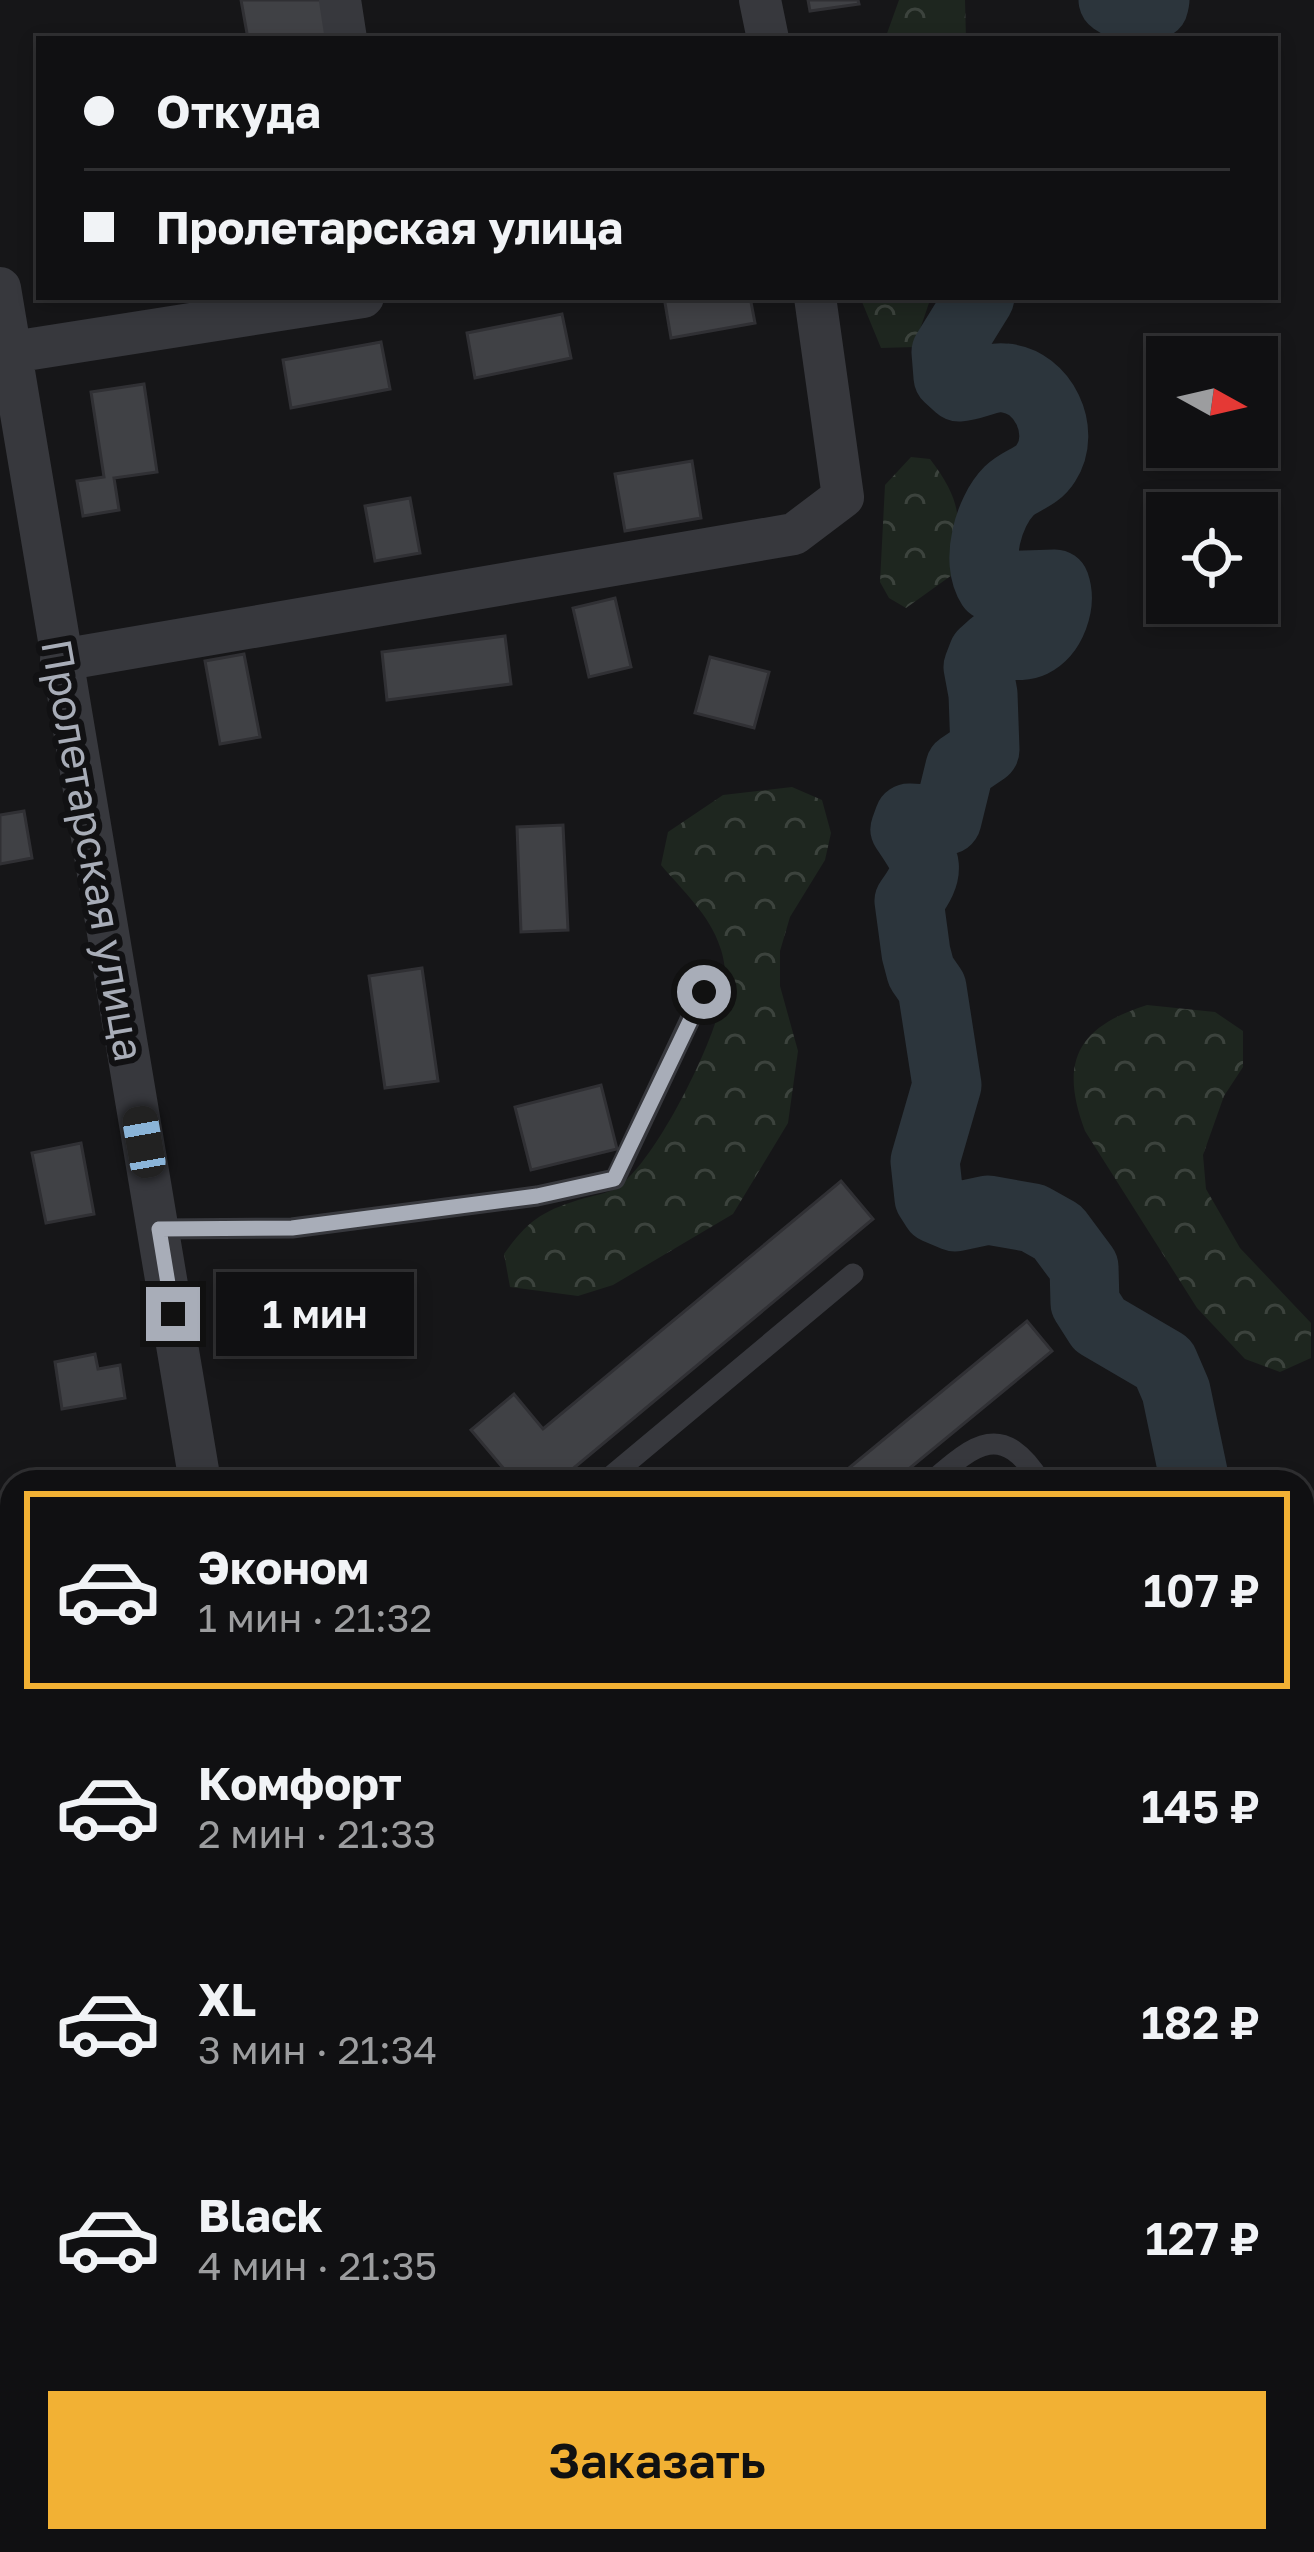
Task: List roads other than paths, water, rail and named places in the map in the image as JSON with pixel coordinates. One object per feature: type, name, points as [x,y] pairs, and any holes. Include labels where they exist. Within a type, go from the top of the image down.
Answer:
[{"type":"street","points":[[340,0],[346,36]]},
{"type":"street","points":[[760,0],[767,36]]},
{"type":"street","name":"Пролетарская улица","points":[[0,288],[5,353],[198,1470]]},
{"type":"street","points":[[5,353],[344,300]]},
{"type":"street","points":[[61,660],[794,534],[843,496],[815,300]]},
{"type":"lane","points":[[159,1229],[292,1228],[537,1196],[614,1179],[704,992]]},
{"type":"lane","points":[[618,1470],[853,1274]]},
{"type":"lane","points":[[946,1470],[972,1447],[1004,1444],[1034,1470]]},
{"type":"waterway","points":[[1113,0],[1138,10],[1154,5],[1155,0]]},
{"type":"waterway","points":[[978,300],[946,352],[948,377],[959,387],[999,378],[1019,381],[1048,410],[1054,437],[1042,468],[1009,491],[995,511],[984,551],[986,576],[991,586],[1055,584],[1057,600],[1054,617],[1039,638],[1023,645],[993,645],[983,654],[978,667],[985,750],[960,767],[947,820],[909,818],[905,829],[924,865],[922,880],[909,901],[921,972],[932,988],[947,1085],[925,1161],[929,1198],[936,1209],[955,1217],[988,1210],[1033,1218],[1058,1232],[1084,1267],[1085,1303],[1099,1325],[1164,1363],[1176,1391],[1192,1470]]}]
